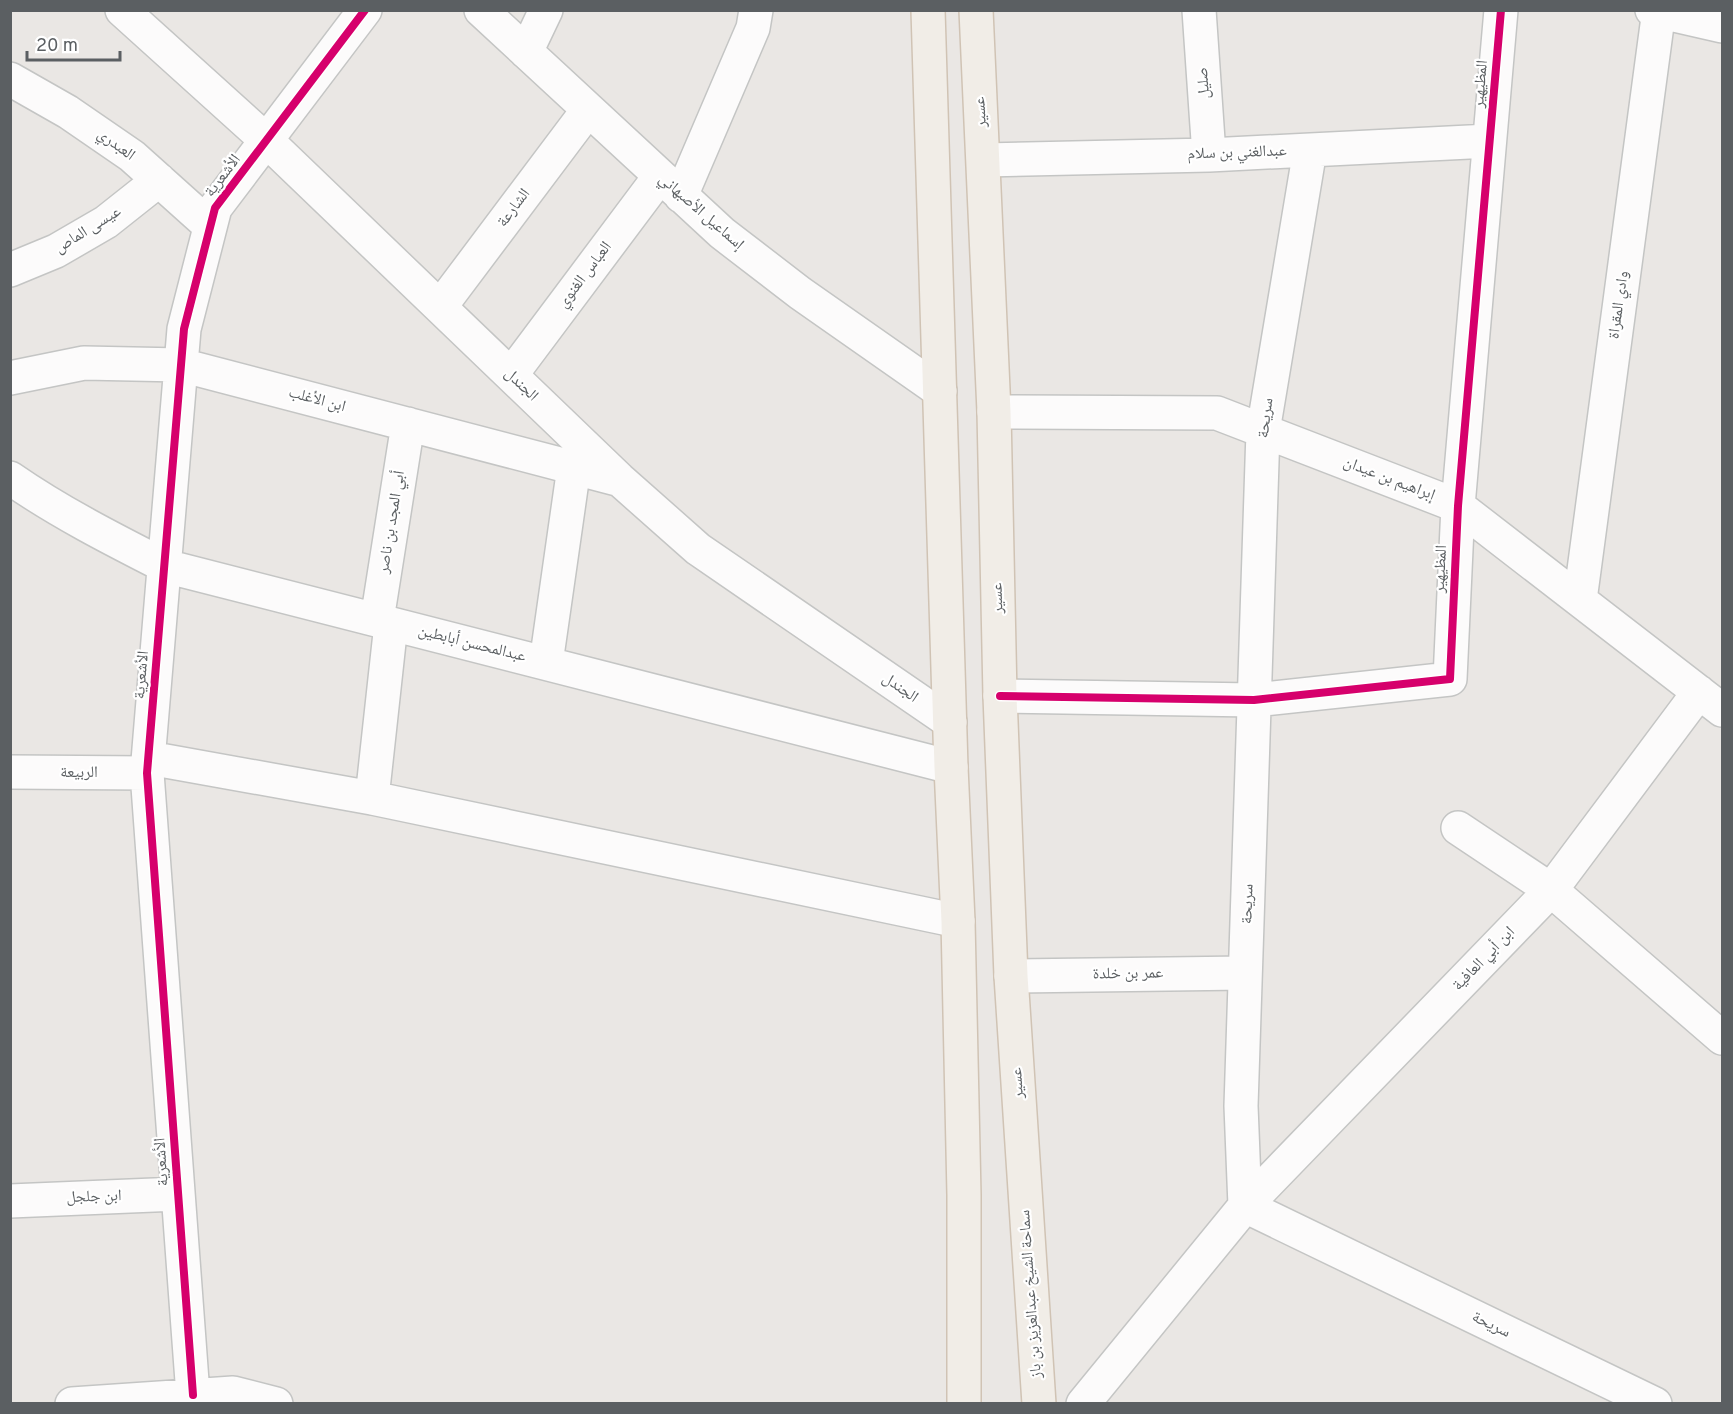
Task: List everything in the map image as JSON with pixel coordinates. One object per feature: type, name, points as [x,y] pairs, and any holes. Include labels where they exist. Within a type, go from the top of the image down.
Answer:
[{"type":"main road","points":[[928,10],[951,767],[958,921],[964,1195],[964,1404]]},
{"type":"main road","name":"عسير","points":[[976,10],[994,412],[1000,696],[1011,976],[1024,1184]]},
{"type":"main road","points":[[1016,1404],[1015,1349],[1024,1184]]},
{"type":"main road","name":"سماحة الشيخ عبدالعزيز بن باز","points":[[1024,1184],[1039,1404]]},
{"type":"street","name":"الجندل","points":[[122,10],[266,140],[619,479],[698,549],[950,722]]},
{"type":"street","name":"الأشعرية","points":[[193,1395],[148,766],[184,329],[215,208],[365,10]]},
{"type":"street","name":"إسماعيل الأصبهاني","points":[[481,10],[722,233],[800,293],[940,391]]},
{"type":"street","points":[[526,52],[546,10]]},
{"type":"street","name":"العباس الغنوي","points":[[511,375],[671,186],[753,28],[756,10]]},
{"type":"street","name":"صليل","points":[[1198,10],[1209,155]]},
{"type":"street","name":"المظيهير","points":[[1000,696],[1254,700],[1449,679],[1458,506],[1501,10]]},
{"type":"street","points":[[1656,11],[1722,26]]},
{"type":"street","name":"وادي المقراة","points":[[1580,600],[1656,11]]},
{"type":"street","name":"العبدري","points":[[10,79],[68,112],[132,156],[210,226]]},
{"type":"street","name":"الشارعة","points":[[440,307],[588,110]]},
{"type":"street","name":"عبدالغني بن سلام","points":[[984,160],[1209,155],[1489,141]]},
{"type":"street","name":"سريحة","points":[[1310,150],[1263,431],[1241,1106],[1245,1206],[1655,1404]]},
{"type":"street","name":"عيسى الماص","points":[[10,270],[56,251],[106,222],[159,180]]},
{"type":"street","name":"ابن الأغلب","points":[[10,378],[84,363],[182,365],[619,479]]},
{"type":"street","name":"إبراهيم بن عيدان","points":[[994,412],[1217,413],[1458,506],[1580,600],[1716,697]]},
{"type":"street","name":"أبي المجد بن ناصر","points":[[372,798],[384,622],[408,424]]},
{"type":"street","points":[[546,663],[574,467]]},
{"type":"street","name":"عبدالمحسن أبابطين","points":[[10,478],[36,496],[105,536],[165,566],[951,767]]},
{"type":"street","name":"ابن أبي العافية","points":[[1083,1404],[1245,1206],[1551,890],[1716,697]]},
{"type":"street","name":"الربيعة","points":[[10,772],[148,766],[372,798],[958,921]]},
{"type":"street","points":[[1458,828],[1551,890],[1722,1038]]},
{"type":"street","name":"عمر بن خلدة","points":[[1011,976],[1245,973]]},
{"type":"street","name":"ابن جلجل","points":[[10,1201],[178,1194]]},
{"type":"street","points":[[72,1404],[233,1393],[276,1404]]},
{"type":"cycle path","points":[[193,1395],[147,773],[184,329],[215,208],[365,10]]},
{"type":"cycle path","points":[[1000,696],[1254,700],[1450,679],[1458,506],[1501,10]]}]
